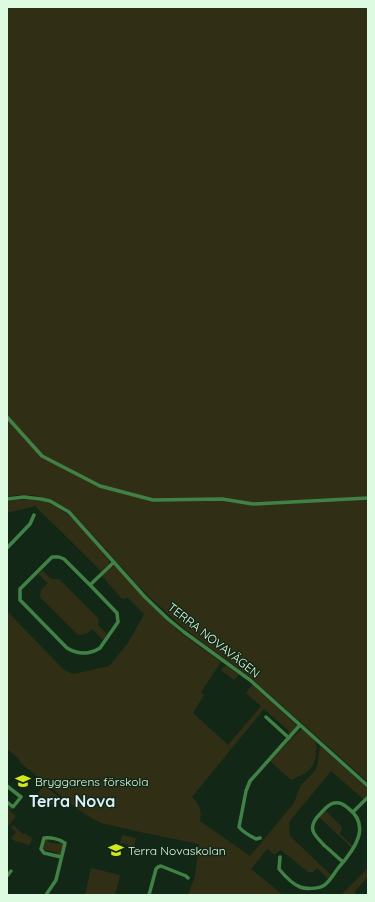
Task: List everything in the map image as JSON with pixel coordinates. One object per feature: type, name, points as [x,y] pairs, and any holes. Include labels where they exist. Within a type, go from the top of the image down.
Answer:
[{"type":"street","points":[[7,417],[42,456],[100,486],[153,500],[222,499],[253,504],[368,498]]},
{"type":"street","name":"TERRA NOVAVÄGEN","points":[[7,499],[32,497],[50,501],[69,512],[145,597],[168,619],[250,680],[368,786]]},
{"type":"street","points":[[7,548],[30,524],[34,515]]},
{"type":"street","points":[[52,557],[59,557],[64,560],[90,585],[115,610],[119,619],[100,648],[82,653],[73,652],[67,648],[20,600],[20,589],[52,557]]},
{"type":"street","points":[[90,585],[114,562]]},
{"type":"street","points":[[266,717],[289,738]]},
{"type":"street","points":[[260,838],[256,839],[252,837],[239,827],[246,791],[254,776],[300,725]]},
{"type":"street","points":[[7,786],[21,797],[13,807],[7,802]]},
{"type":"street","points":[[353,812],[368,796]]},
{"type":"street","points":[[280,857],[278,867],[280,871],[299,887],[317,888],[324,886],[343,862],[355,846],[359,830],[359,822],[353,812],[342,803],[332,804],[315,819],[312,830],[314,835],[343,862]]},
{"type":"street","points":[[46,895],[56,880],[61,857],[64,843],[62,841],[44,838],[41,849],[42,851],[44,853],[61,857]]},
{"type":"street","points":[[149,895],[156,869],[158,867],[161,866],[188,878]]},
{"type":"street","points":[[7,876],[11,871]]},
{"type":"shaded area","points":[[7,7],[368,7],[368,782],[251,678],[186,630],[147,595],[71,511],[56,502],[33,495],[16,495],[7,497]]},
{"type":"shaded area","points":[[30,499],[46,502],[66,513],[89,536],[109,560],[109,564],[101,571],[35,506],[7,513],[7,501]]},
{"type":"shaded area","points":[[114,566],[117,567],[147,601],[182,634],[221,662],[201,692],[204,695],[193,713],[228,745],[261,706],[246,693],[252,685],[297,726],[289,734],[289,731],[264,709],[192,797],[200,808],[200,821],[250,856],[294,803],[300,786],[317,767],[320,746],[368,789],[368,794],[363,799],[331,771],[289,822],[290,836],[331,875],[328,879],[317,868],[313,872],[308,872],[281,850],[275,855],[267,849],[251,869],[283,895],[188,895],[195,876],[199,844],[101,823],[76,808],[22,764],[17,757],[7,749],[7,611],[64,670],[74,674],[109,666],[128,643],[144,614],[128,598],[122,599],[102,576]]},
{"type":"shaded area","points":[[42,570],[51,579],[59,579],[99,619],[98,625],[107,634],[103,640],[92,629],[86,634],[78,635],[40,597],[41,590],[48,583],[38,574]]},
{"type":"shaded area","points":[[227,666],[239,675],[234,680],[221,670],[223,667]]},
{"type":"shaded area","points":[[300,730],[303,730],[316,742],[316,755],[313,765],[308,771],[291,780],[270,761]]},
{"type":"shaded area","points":[[44,785],[59,797],[52,805],[41,796],[36,796]]},
{"type":"shaded area","points":[[7,805],[11,808],[10,811],[16,816],[7,828]]},
{"type":"shaded area","points":[[325,810],[342,827],[340,834],[353,846],[352,848],[319,817]]},
{"type":"shaded area","points":[[13,825],[23,834],[25,833],[32,838],[30,845],[15,841],[11,838],[16,832],[11,828]]},
{"type":"shaded area","points":[[122,835],[136,838],[133,850],[127,848],[128,844],[120,843]]},
{"type":"shaded area","points":[[46,839],[48,839],[48,842],[59,844],[60,842],[62,843],[63,846],[60,855],[45,850],[45,852],[43,846]]},
{"type":"shaded area","points":[[91,868],[120,875],[115,895],[85,895]]},
{"type":"shaded area","points":[[368,868],[368,877],[355,891],[355,895],[341,895]]},
{"type":"place","name":"Bryggarens förskola","points":[[23,781]]},
{"type":"place","name":"Terra Novaskolan","points":[[116,850]]},
{"type":"district","name":"Terra Nova","points":[[72,801]]}]
